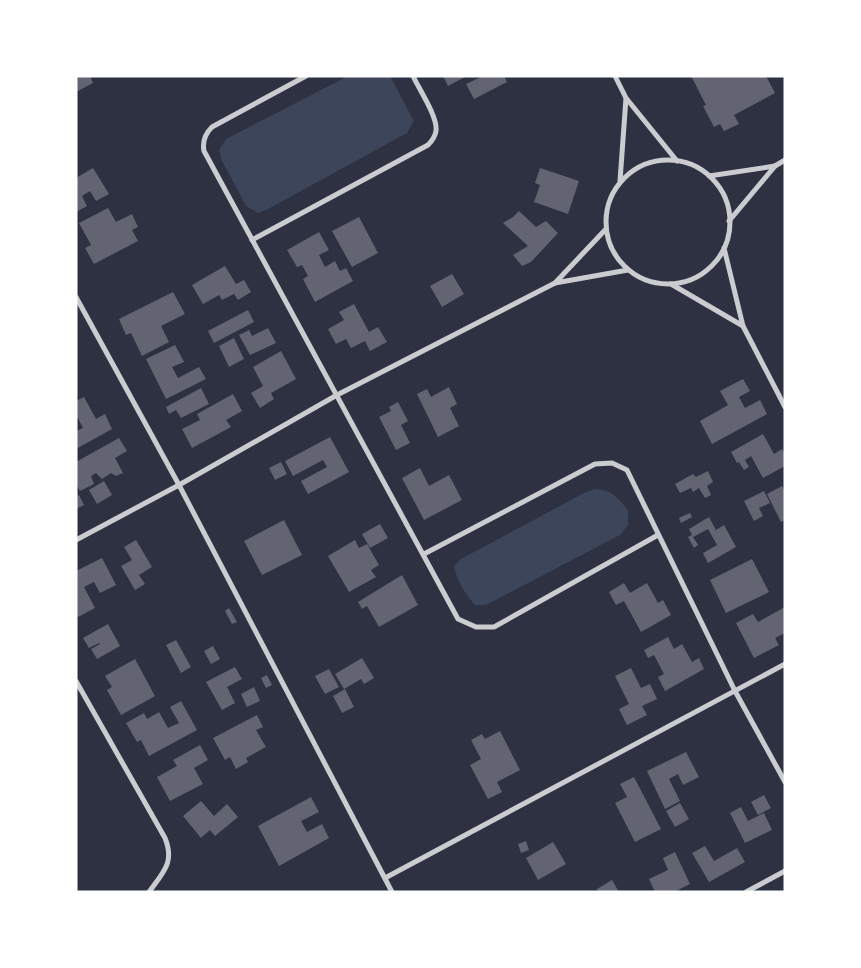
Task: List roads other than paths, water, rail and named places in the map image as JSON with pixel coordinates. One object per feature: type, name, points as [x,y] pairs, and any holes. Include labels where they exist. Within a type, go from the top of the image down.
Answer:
[{"type":"street","points":[[306,76],[218,124],[205,137],[204,151],[458,619],[476,627],[494,627],[658,535]]},
{"type":"street","points":[[252,240],[428,145],[434,138],[436,130],[435,120],[413,76]]},
{"type":"street","points":[[615,76],[626,98],[678,161]]},
{"type":"street","points":[[620,181],[626,98]]},
{"type":"street","points":[[729,221],[775,166],[785,160]]},
{"type":"street","points":[[656,161],[678,161],[694,166],[709,176],[720,189],[727,204],[728,235],[724,248],[715,262],[702,274],[687,281],[671,284],[656,283],[641,278],[628,270],[618,258],[610,245],[606,230],[606,212],[611,196],[620,181],[636,168],[656,161]]},
{"type":"street","points":[[709,176],[775,166]]},
{"type":"street","points":[[555,282],[606,230]]},
{"type":"street","points":[[724,248],[743,326],[785,407]]},
{"type":"street","points":[[76,540],[179,485],[337,395],[555,282],[628,270]]},
{"type":"street","points":[[671,284],[743,326]]},
{"type":"street","points":[[76,297],[179,485],[392,892]]},
{"type":"street","points":[[424,554],[595,464],[612,463],[627,470],[735,690],[785,782]]},
{"type":"street","points":[[385,878],[785,664]]},
{"type":"street","points":[[76,681],[170,849],[170,858],[165,869],[149,892]]},
{"type":"street","points":[[746,892],[785,871]]}]
